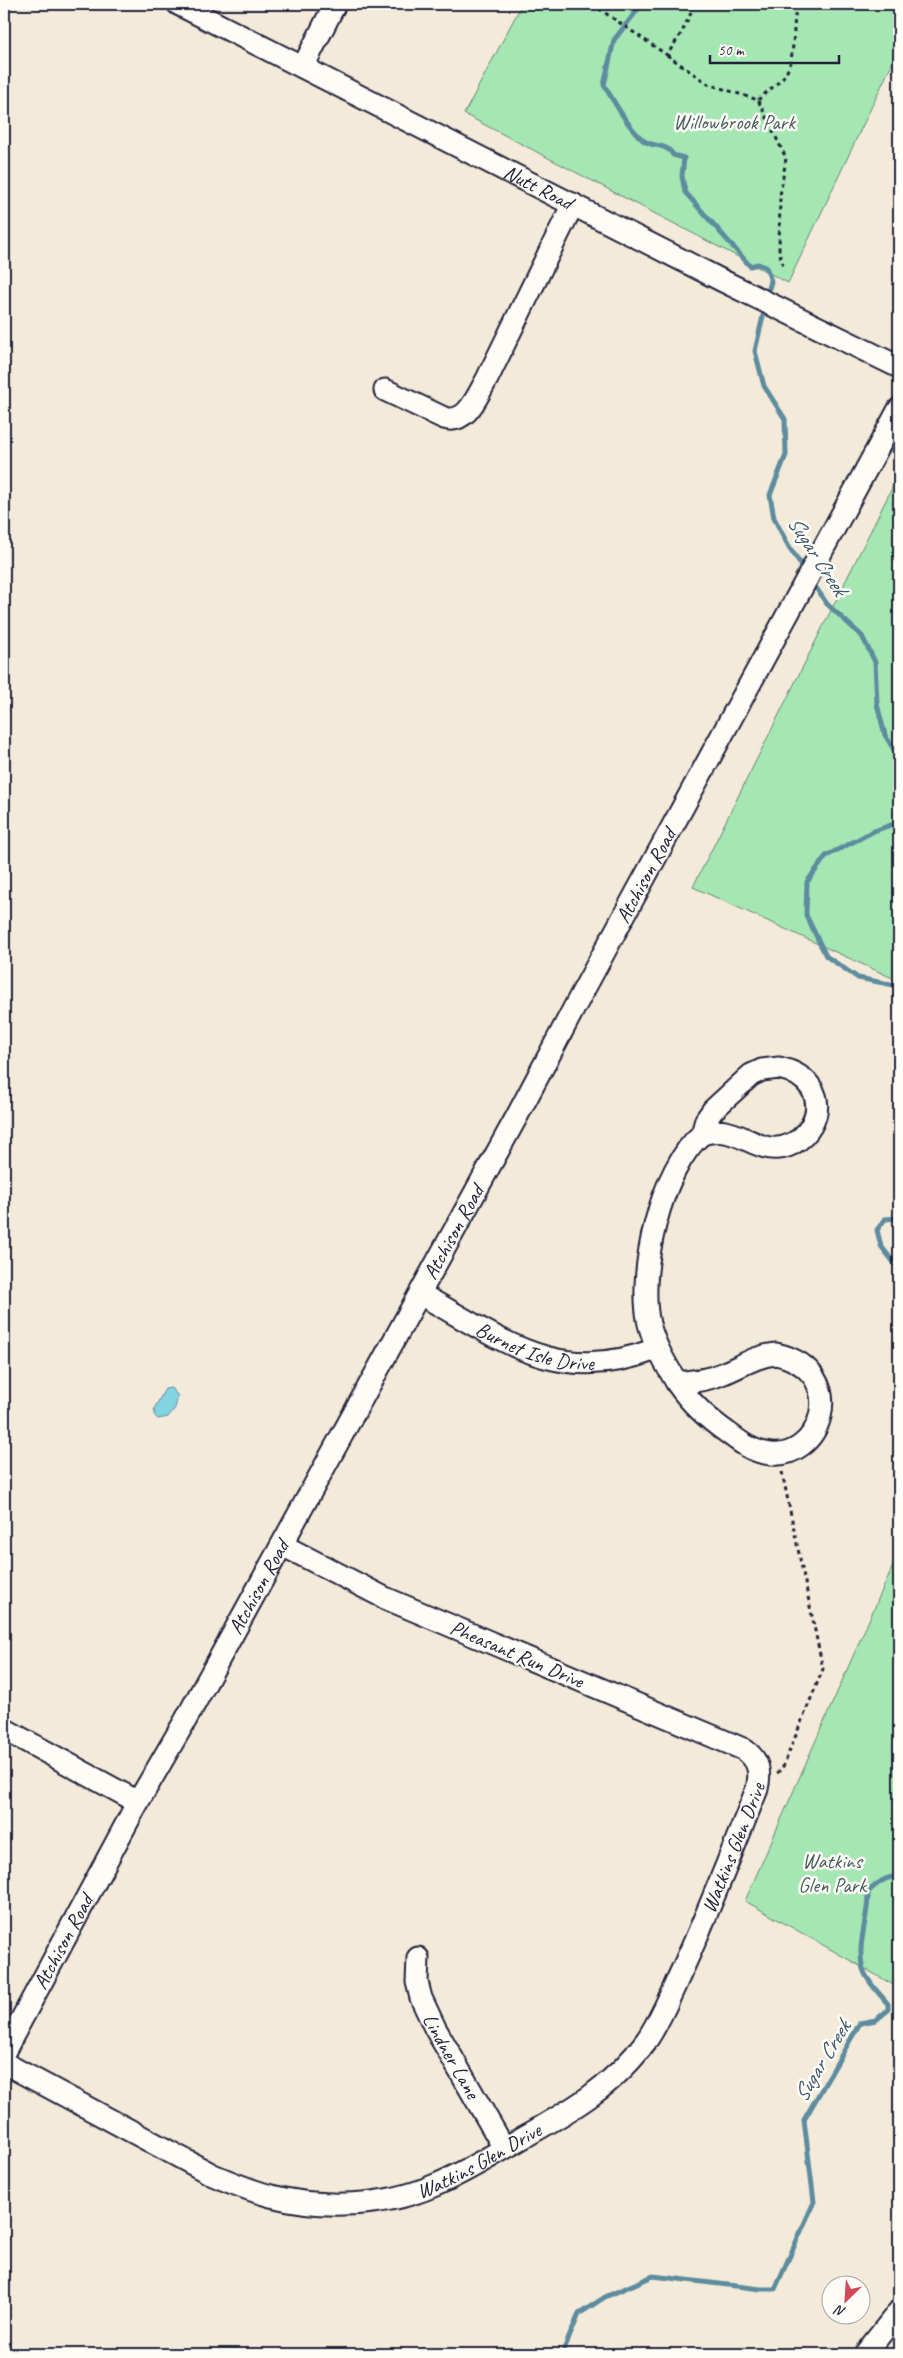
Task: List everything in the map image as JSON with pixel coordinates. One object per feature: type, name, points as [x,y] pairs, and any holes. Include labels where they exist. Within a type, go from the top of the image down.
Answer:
[{"type":"street","name":"Nutt Road","points":[[178,4],[797,318],[899,367]]},
{"type":"street","points":[[303,67],[335,4]]},
{"type":"street","points":[[385,390],[444,418],[453,421],[463,417],[487,379],[573,204]]},
{"type":"street","name":"Atchison Road","points":[[4,2052],[138,1802],[163,1761],[420,1294],[899,409]]},
{"type":"street","points":[[677,1383],[710,1378],[763,1355],[776,1354],[791,1358],[812,1375],[820,1388],[821,1417],[816,1430],[806,1440],[791,1450],[778,1454],[766,1454],[750,1449],[713,1422],[688,1399],[677,1383],[656,1349],[649,1322],[647,1281],[652,1243],[660,1204],[674,1171],[692,1142],[702,1134],[713,1130],[724,1130],[738,1134],[761,1146],[784,1148],[795,1143],[808,1132],[818,1108],[816,1097],[812,1087],[805,1079],[790,1070],[779,1068],[762,1070],[751,1075],[712,1110],[706,1120],[702,1134]]},
{"type":"street","name":"Burnet Isle Drive","points":[[420,1294],[519,1348],[547,1359],[592,1363],[624,1360],[656,1349]]},
{"type":"street","name":"Pheasant Run Drive","points":[[282,1546],[385,1598],[743,1749],[754,1758]]},
{"type":"street","points":[[4,1729],[138,1802]]},
{"type":"street","name":"Watkins Glen Drive","points":[[4,2063],[213,2175],[246,2189],[302,2202],[334,2204],[398,2196],[432,2187],[590,2098],[618,2074],[647,2040],[690,1952],[757,1789],[760,1775],[754,1758]]},
{"type":"street","name":"Lindner Lane","points":[[418,1958],[418,1982],[421,1998],[435,2028],[504,2148]]},
{"type":"street","points":[[866,2354],[899,2312]]},
{"type":"path","points":[[592,4],[639,34],[708,84],[758,100],[786,158],[780,196],[779,251],[783,265]]},
{"type":"path","points":[[667,55],[682,32],[695,4]]},
{"type":"path","points":[[758,100],[787,72],[793,46],[794,17],[797,4]]},
{"type":"path","points":[[757,1789],[782,1769],[823,1669],[778,1454]]},
{"type":"green space","name":"Willowbrook Park","points":[[522,4],[899,4],[899,49],[788,283],[464,114]]},
{"type":"green space","points":[[899,474],[899,981],[693,887]]},
{"type":"green space","name":"Watkins Glen Park","points":[[899,1552],[899,1988],[745,1901]]},
{"type":"water","points":[[171,1388],[178,1396],[175,1408],[168,1417],[158,1419],[155,1416],[154,1409],[165,1389]]},
{"type":"waterway","name":"Sugar Creek","points":[[642,4],[614,40],[604,85],[617,107],[643,140],[650,144],[667,148],[673,155],[684,158],[682,176],[685,192],[750,266],[758,264],[766,267],[771,281],[767,296]]},
{"type":"waterway","name":"Sugar Creek","points":[[765,307],[755,351],[764,386],[785,419],[786,455],[770,495],[774,518],[789,547],[805,570]]},
{"type":"waterway","name":"Sugar Creek","points":[[812,582],[827,604],[862,636],[875,662],[877,704],[885,735],[899,758]]},
{"type":"waterway","name":"Sugar Creek","points":[[899,822],[874,831],[826,856],[807,882],[806,915],[826,956],[858,978],[899,986]]},
{"type":"waterway","name":"Sugar Creek","points":[[899,1218],[885,1219],[877,1230],[881,1246],[899,1269]]},
{"type":"waterway","name":"Sugar Creek","points":[[562,2354],[579,2314],[605,2297],[653,2276],[775,2289],[814,2202],[804,2120],[860,2023],[876,2020],[888,2010],[888,2004],[865,1974],[861,1960],[861,1950],[868,1892],[878,1883],[890,1877],[899,1877]]}]
